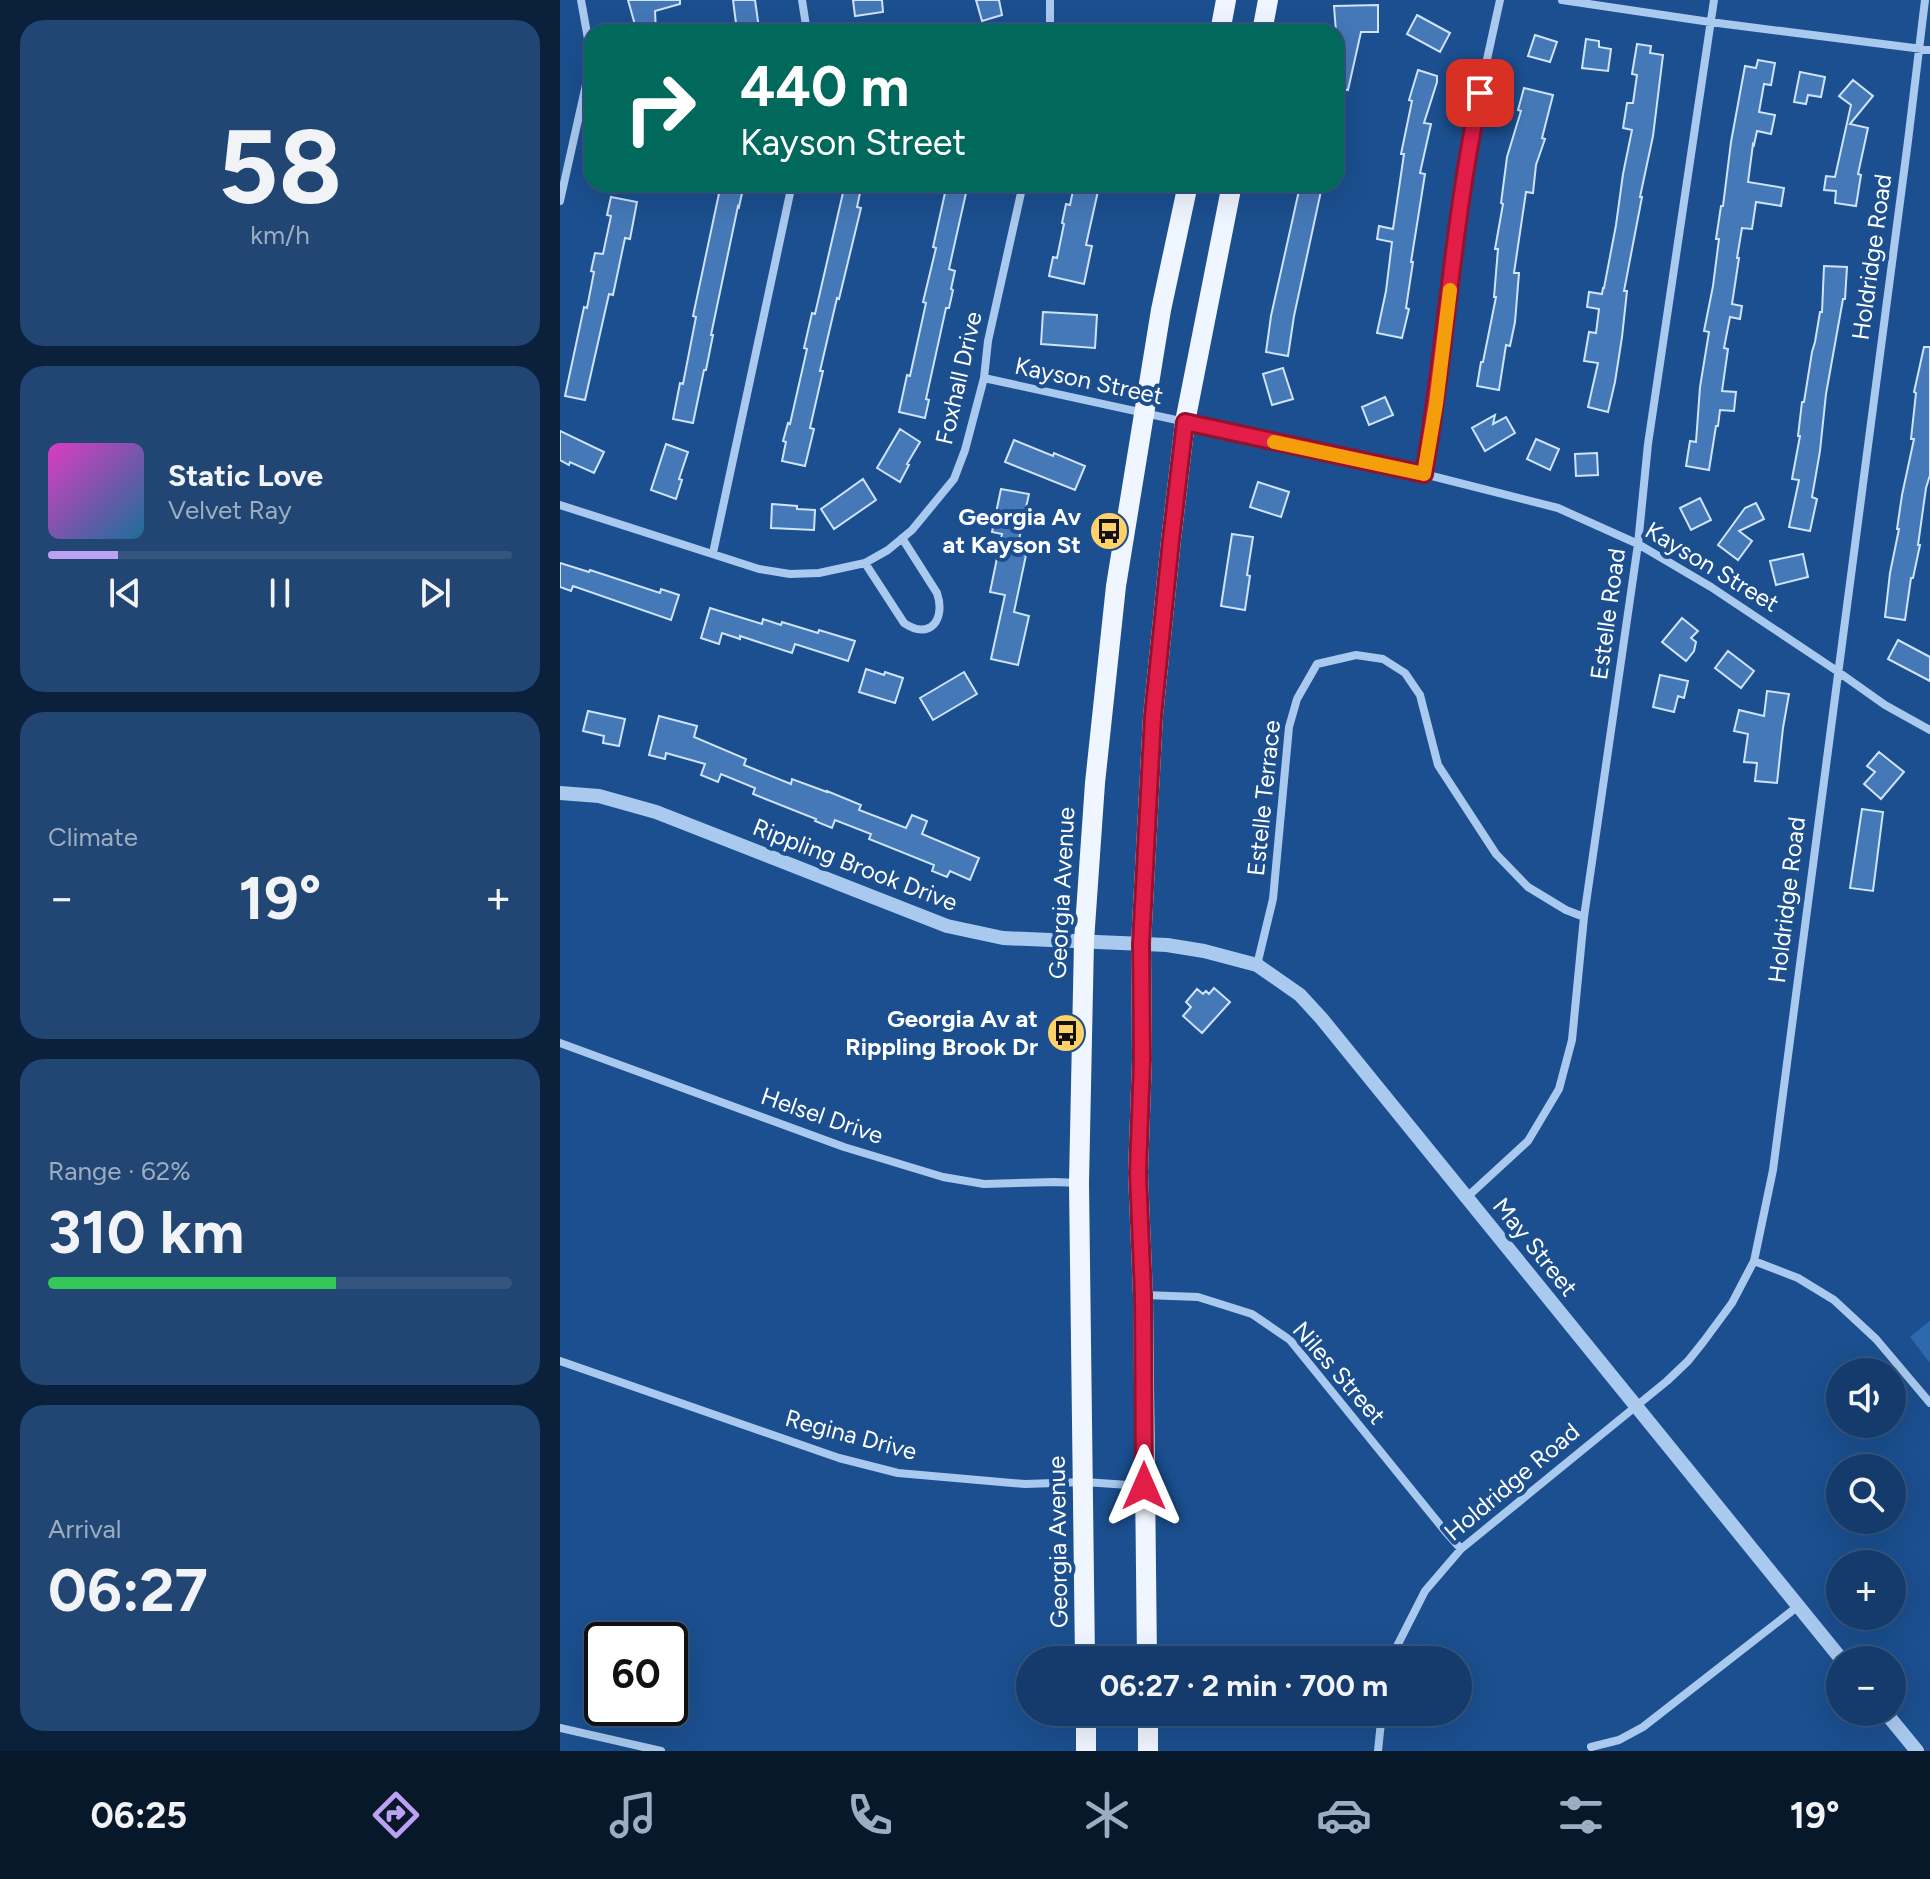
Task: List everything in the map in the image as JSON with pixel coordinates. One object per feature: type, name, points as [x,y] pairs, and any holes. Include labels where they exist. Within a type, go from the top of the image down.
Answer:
[{"type":"main road","points":[[1222,24],[1226,0]]},
{"type":"main road","points":[[1264,24],[1268,0]]},
{"type":"main road","name":"Georgia Avenue","points":[[1085,1646],[1079,1183],[1084,941],[1095,783],[1112,616],[1143,412],[1186,192]]},
{"type":"main road","points":[[1147,1646],[1143,1295],[1138,1173],[1142,1059],[1141,944],[1153,716],[1185,422],[1230,192]]},
{"type":"main road","points":[[1086,1726],[1086,1751]]},
{"type":"main road","points":[[1148,1726],[1148,1751]]},
{"type":"street","points":[[581,0],[585,24]]},
{"type":"street","points":[[802,0],[806,24]]},
{"type":"street","points":[[1050,0],[1050,24]]},
{"type":"street","points":[[1424,474],[1436,404],[1468,146],[1500,0]]},
{"type":"street","points":[[1562,0],[1930,50]]},
{"type":"street","name":"Estelle Road","points":[[1466,1198],[1528,1141],[1559,1089],[1572,1040],[1584,917],[1638,544],[1648,444],[1714,0]]},
{"type":"street","name":"Holdridge Road","points":[[1397,1646],[1425,1591],[1461,1549],[1688,1361],[1732,1303],[1754,1261],[1773,1170],[1925,0]]},
{"type":"street","points":[[560,201],[584,93]]},
{"type":"street","points":[[713,553],[790,192]]},
{"type":"street","name":"Foxhall Drive","points":[[560,505],[759,569],[790,574],[819,573],[865,563],[888,550],[912,530],[954,479],[965,450],[984,378],[988,341],[1021,192]]},
{"type":"street","name":"Kayson Street","points":[[984,378],[1424,474],[1558,508],[1638,544],[1711,587],[1885,705],[1930,730]]},
{"type":"street","points":[[865,563],[904,623],[925,631],[933,626],[938,618],[940,603],[937,593],[902,538]]},
{"type":"street","name":"Estelle Terrace","points":[[1257,965],[1273,899],[1289,727],[1297,699],[1317,664],[1356,655],[1383,659],[1405,673],[1420,695],[1438,765],[1496,854],[1528,887],[1584,917]]},
{"type":"street","name":"Rippling Brook Drive","points":[[560,793],[599,796],[656,812],[947,926],[1003,938],[1141,944]]},
{"type":"street","name":"May Street","points":[[1141,944],[1204,951],[1257,965],[1300,995],[1830,1646]]},
{"type":"street","name":"Helsel Drive","points":[[560,1043],[844,1147],[943,1177],[984,1184],[1079,1183]]},
{"type":"street","points":[[1754,1261],[1798,1278],[1834,1300],[1876,1339],[1930,1403]]},
{"type":"street","name":"Niles Street","points":[[1143,1295],[1198,1297],[1252,1314],[1290,1340],[1461,1549]]},
{"type":"street","name":"Regina Drive","points":[[560,1361],[839,1458],[898,1473],[1025,1484],[1084,1482],[1144,1486]]},
{"type":"street","points":[[1591,1747],[1619,1740],[1643,1727],[1797,1607]]},
{"type":"street","points":[[1378,1751],[1381,1726]]},
{"type":"street","points":[[1896,1726],[1917,1751]]},
{"type":"street","points":[[560,1728],[661,1751]]},
{"type":"shaded area","points":[[1930,1321],[1930,1363],[1910,1337]]},
{"type":"building","points":[[628,0],[680,0],[680,4],[655,11],[656,24],[635,24]]},
{"type":"building","points":[[733,0],[755,0],[758,24],[736,24]]},
{"type":"building","points":[[853,0],[882,0],[883,12],[855,16]]},
{"type":"building","points":[[976,0],[999,0],[1002,15],[982,21]]},
{"type":"building","points":[[1378,5],[1378,32],[1361,32],[1348,90],[1344,89],[1344,24],[1335,24],[1334,6]]},
{"type":"building","points":[[1417,15],[1450,33],[1440,52],[1407,34]]},
{"type":"building","points":[[1535,35],[1557,42],[1550,62],[1528,56]]},
{"type":"building","points":[[1586,39],[1599,41],[1599,47],[1611,49],[1608,71],[1582,68]]},
{"type":"building","points":[[1637,44],[1651,46],[1650,53],[1663,55],[1653,136],[1624,291],[1627,291],[1622,337],[1608,412],[1588,407],[1598,363],[1584,361],[1589,332],[1596,333],[1599,309],[1587,307],[1589,292],[1602,294],[1616,225],[1632,130],[1623,128],[1627,103],[1633,103],[1637,75],[1632,74]]},
{"type":"building","points":[[1758,60],[1775,63],[1771,85],[1764,84],[1759,112],[1775,115],[1771,134],[1757,131],[1748,182],[1784,188],[1781,206],[1756,202],[1752,229],[1742,228],[1732,304],[1742,306],[1740,319],[1730,317],[1724,348],[1728,349],[1722,391],[1736,392],[1734,411],[1720,410],[1709,470],[1686,466],[1690,441],[1696,442],[1700,387],[1709,332],[1704,331],[1713,286],[1719,239],[1716,239],[1731,142],[1745,66],[1756,68]]},
{"type":"building","points":[[1418,70],[1437,76],[1437,82],[1424,123],[1431,124],[1420,173],[1425,174],[1411,262],[1406,308],[1409,309],[1402,338],[1377,333],[1392,242],[1377,239],[1379,226],[1393,229],[1404,154],[1401,154],[1412,101],[1409,100]]},
{"type":"building","points":[[1800,72],[1825,77],[1821,97],[1808,95],[1806,104],[1794,102]]},
{"type":"building","points":[[1853,80],[1873,96],[1850,124],[1868,128],[1858,174],[1861,175],[1856,206],[1835,203],[1836,191],[1824,190],[1826,176],[1835,177],[1851,105],[1839,96]]},
{"type":"building","points":[[1524,88],[1553,95],[1542,138],[1545,139],[1536,165],[1533,193],[1526,192],[1514,273],[1519,273],[1515,322],[1510,346],[1506,345],[1499,390],[1477,386],[1496,297],[1498,249],[1495,249],[1507,157],[1521,111],[1518,110]]},
{"type":"building","points":[[719,192],[742,192],[693,423],[673,419],[680,383],[683,384],[696,317],[693,316]]},
{"type":"building","points":[[843,192],[860,192],[857,207],[861,208],[820,371],[823,371],[810,428],[814,429],[805,466],[782,461],[786,442],[783,441],[790,424],[807,349],[804,348],[812,313],[815,314]]},
{"type":"building","points":[[945,192],[966,192],[949,269],[955,271],[953,290],[949,308],[946,308],[926,399],[929,400],[925,418],[899,412],[926,303],[923,302],[936,248],[933,247]]},
{"type":"building","points":[[1073,192],[1098,192],[1086,245],[1092,246],[1084,284],[1049,276],[1053,257],[1057,258],[1066,204],[1070,205]]},
{"type":"building","points":[[1299,192],[1321,192],[1288,356],[1266,352]]},
{"type":"building","points":[[611,197],[637,202],[630,239],[625,238],[613,295],[609,294],[585,400],[565,396],[584,307],[587,308],[595,253],[603,254],[611,216],[607,215]]},
{"type":"building","points":[[1824,266],[1847,267],[1845,299],[1826,394],[1812,497],[1817,499],[1810,531],[1789,527],[1799,480],[1792,479],[1802,402],[1822,312]]},
{"type":"building","points":[[1043,312],[1097,315],[1095,348],[1041,344]]},
{"type":"building","points":[[1924,347],[1930,347],[1930,475],[1905,620],[1885,617],[1902,495],[1914,439],[1911,439],[1914,392]]},
{"type":"building","points":[[1283,368],[1293,399],[1272,405],[1263,374]]},
{"type":"building","points":[[1385,397],[1393,415],[1369,425],[1362,407]]},
{"type":"building","points":[[1495,415],[1493,424],[1506,417],[1515,433],[1485,451],[1472,428]]},
{"type":"building","points":[[900,429],[920,442],[900,482],[877,468]]},
{"type":"building","points":[[560,431],[604,452],[594,473],[560,460]]},
{"type":"building","points":[[1536,439],[1559,449],[1550,470],[1527,459]]},
{"type":"building","points":[[1014,440],[1085,466],[1075,490],[1005,462]]},
{"type":"building","points":[[666,444],[688,452],[676,499],[651,490]]},
{"type":"building","points":[[1597,453],[1598,475],[1576,476],[1575,454]]},
{"type":"building","points":[[863,479],[876,500],[834,529],[821,509]]},
{"type":"building","points":[[1258,482],[1289,492],[1281,517],[1250,507]]},
{"type":"building","points":[[1001,489],[1029,494],[1016,553],[1026,555],[1014,612],[1029,616],[1018,665],[991,659],[1005,595],[990,592],[1002,534],[992,532]]},
{"type":"building","points":[[1700,498],[1711,520],[1691,530],[1680,508]]},
{"type":"building","points":[[1756,503],[1764,519],[1739,531],[1752,541],[1738,560],[1718,545],[1745,508]]},
{"type":"building","points":[[772,504],[815,510],[814,530],[771,528]]},
{"type":"building","points":[[1232,534],[1253,537],[1245,610],[1221,606]]},
{"type":"building","points":[[1803,554],[1808,577],[1776,585],[1770,561]]},
{"type":"building","points":[[560,563],[660,593],[661,589],[679,595],[671,620],[573,586],[571,591],[560,587]]},
{"type":"building","points":[[710,608],[762,624],[763,619],[781,625],[782,622],[855,641],[848,661],[795,644],[792,653],[722,633],[719,644],[701,638]]},
{"type":"building","points":[[1682,618],[1698,631],[1691,638],[1696,642],[1694,651],[1686,661],[1662,642]]},
{"type":"building","points":[[1898,640],[1930,657],[1930,681],[1888,659]]},
{"type":"building","points":[[1728,651],[1754,671],[1741,688],[1715,668]]},
{"type":"building","points":[[866,669],[903,678],[895,703],[859,692]]},
{"type":"building","points":[[964,672],[977,694],[933,720],[920,698]]},
{"type":"building","points":[[1660,675],[1688,681],[1684,698],[1678,696],[1674,712],[1653,707]]},
{"type":"building","points":[[1767,691],[1789,694],[1777,783],[1755,781],[1757,763],[1744,762],[1748,734],[1734,731],[1739,710],[1764,716]]},
{"type":"building","points":[[588,711],[625,719],[619,746],[603,743],[604,736],[583,731]]},
{"type":"building","points":[[659,716],[697,726],[694,737],[746,759],[744,765],[791,784],[792,779],[827,791],[861,805],[859,810],[906,828],[912,815],[927,821],[922,834],[979,858],[970,880],[950,871],[947,877],[932,871],[934,865],[869,839],[871,834],[835,820],[832,828],[753,794],[755,788],[721,774],[718,782],[701,775],[705,764],[666,753],[665,759],[649,755]]},
{"type":"building","points":[[1879,752],[1904,772],[1881,799],[1864,784],[1875,772],[1867,766]]},
{"type":"building","points":[[1862,809],[1883,812],[1873,891],[1850,888]]},
{"type":"building","points":[[1214,988],[1230,1002],[1202,1033],[1183,1016],[1191,1007],[1186,1002],[1197,989],[1209,994]]},
{"type":"slow traffic","points":[[1274,442],[1424,474],[1450,290]]},
{"type":"place","name":"Georgia Av at Kayson St","points":[[1109,531]]},
{"type":"place","name":"Georgia Av at Rippling Brook Dr","points":[[1066,1033]]},
{"type":"route","points":[[1144,1486],[1143,1295],[1138,1173],[1142,1059],[1141,944],[1153,716],[1185,422],[1424,474],[1436,404],[1468,146],[1480,93]]}]
